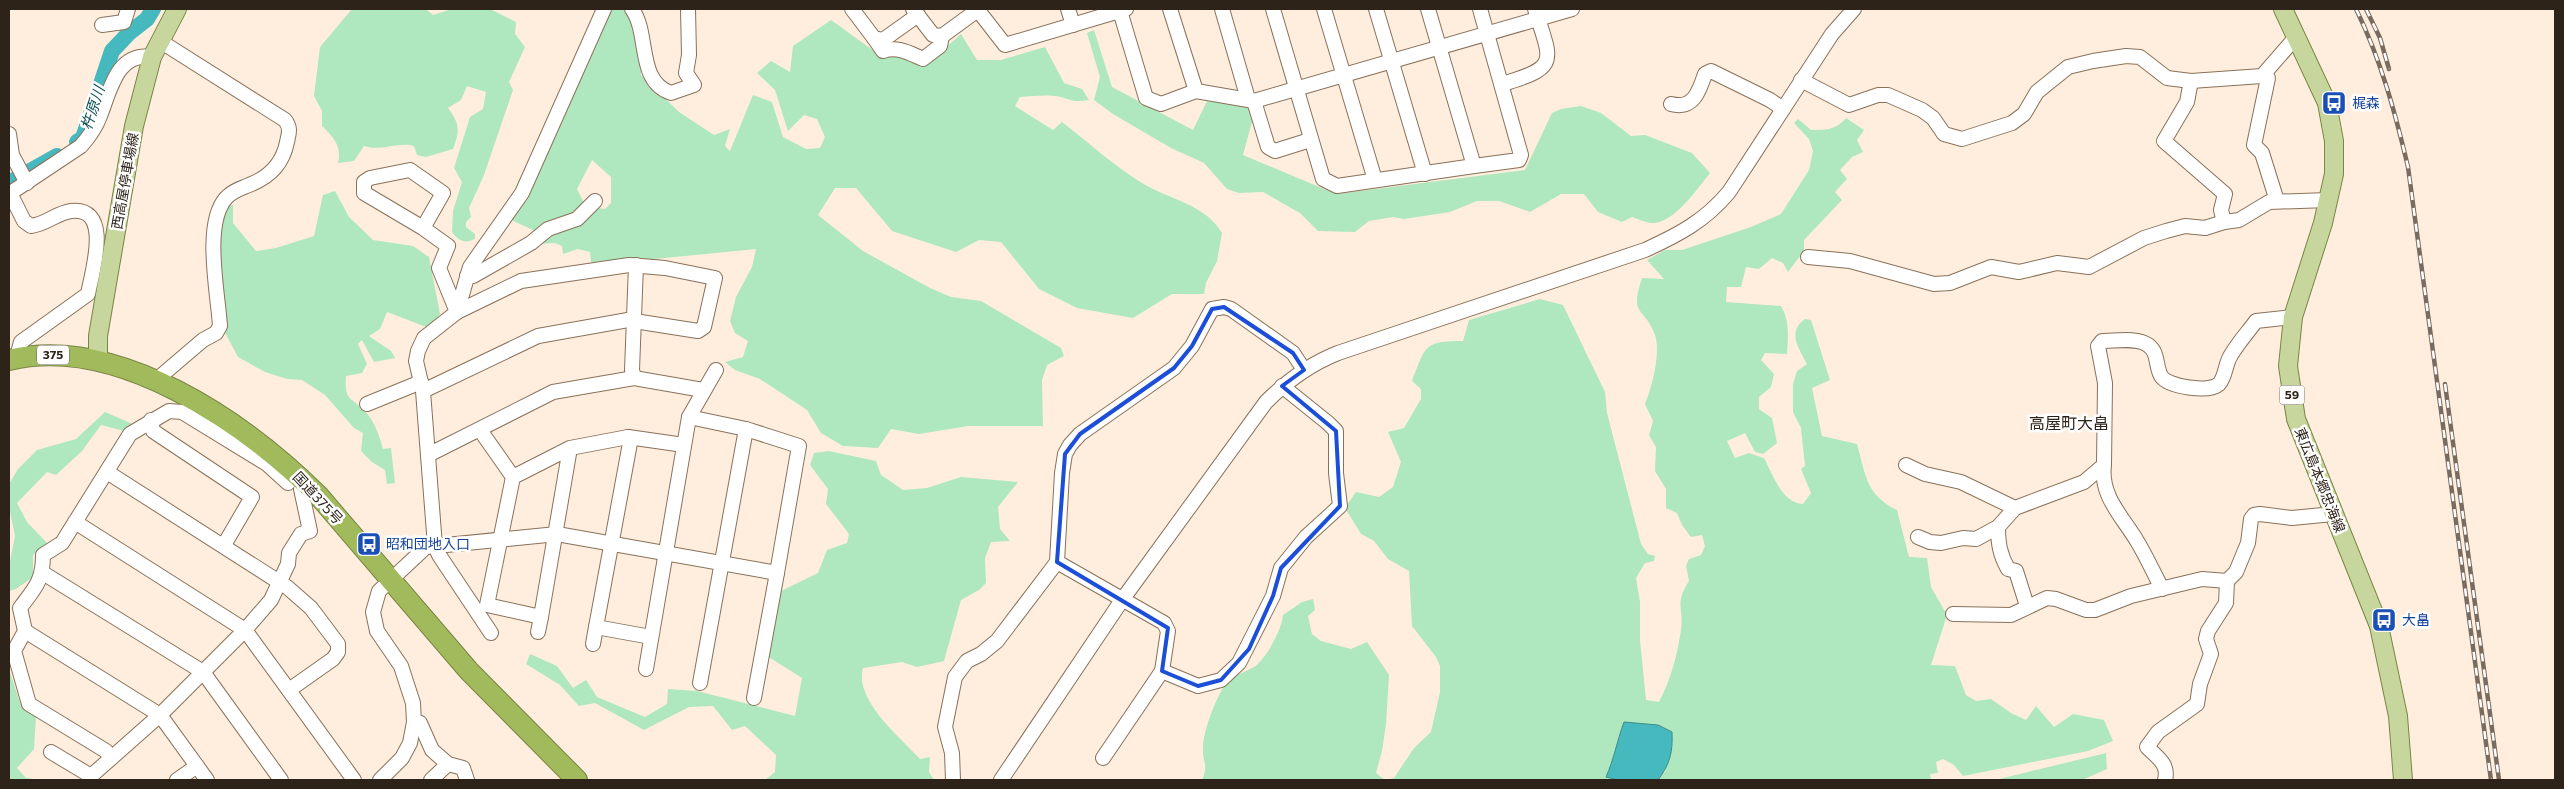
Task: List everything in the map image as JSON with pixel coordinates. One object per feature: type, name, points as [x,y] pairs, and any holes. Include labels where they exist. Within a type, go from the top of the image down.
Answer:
[{"type":"highway","name":"国道375号","points":[[13,354],[60,354],[98,361],[160,381],[247,435],[300,477],[469,671],[577,780]]},
{"type":"main road","name":"東広島本郷忠海線","points":[[2283,9],[2327,103],[2334,141],[2334,174],[2328,200],[2293,317],[2288,366],[2296,419],[2379,626],[2398,716],[2403,780]]},
{"type":"main road","name":"西高屋停車場線","points":[[98,361],[98,336],[134,126],[152,57],[175,10]]},
{"type":"street","points":[[102,25],[124,22],[128,9]]},
{"type":"street","points":[[457,312],[470,267],[522,192],[604,9]]},
{"type":"street","points":[[632,9],[645,47],[648,71],[666,91],[671,93],[694,85],[686,72],[690,55],[688,9]]},
{"type":"street","points":[[852,9],[883,51],[892,48],[923,59],[940,46],[942,36],[978,9],[1005,45],[1123,10],[1146,98],[1161,104],[1196,91],[1251,100],[1440,48],[1537,14],[1572,9]]},
{"type":"street","points":[[1068,9],[1073,25]]},
{"type":"street","points":[[1170,9],[1196,91]]},
{"type":"street","points":[[1222,9],[1268,147],[1275,151],[1310,140]]},
{"type":"street","points":[[1273,9],[1323,180],[1337,186],[1519,160],[1521,155],[1480,9]]},
{"type":"street","points":[[1324,9],[1375,180]]},
{"type":"street","points":[[1376,9],[1425,174]]},
{"type":"street","points":[[1428,9],[1474,166]]},
{"type":"street","points":[[1001,780],[1122,600],[1266,402],[1282,386],[1304,370],[1338,352],[1645,250],[1680,234],[1715,209],[1729,192],[1832,34],[1854,9]]},
{"type":"street","points":[[874,38],[884,40],[916,12],[933,34],[942,36]]},
{"type":"street","points":[[1502,84],[1533,75],[1543,68],[1548,49],[1537,14]]},
{"type":"street","points":[[1801,80],[1849,104],[1878,95],[1897,98],[1933,118],[1944,134],[1962,139],[2012,123],[2024,114],[2037,92],[2068,67],[2126,56],[2140,57],[2167,78],[2191,81],[2265,74],[2287,45],[2296,37]]},
{"type":"street","points":[[160,41],[285,120],[290,130],[279,165],[256,183],[233,192],[225,199],[217,212],[214,240],[220,326],[216,333],[203,340],[162,375],[160,381]]},
{"type":"street","points":[[13,354],[21,342],[88,294],[98,243],[95,225],[89,214],[82,210],[68,212],[45,224],[31,226],[24,221],[10,194],[24,177],[82,146],[89,138],[100,117],[109,89],[122,66],[131,60],[152,57]]},
{"type":"street","points":[[1671,104],[1679,106],[1689,104],[1696,96],[1705,74],[1712,71],[1770,100],[1783,109]]},
{"type":"street","points":[[2265,74],[2268,78],[2254,145],[2262,153],[2278,201]]},
{"type":"street","points":[[2191,81],[2187,102],[2164,141],[2225,194],[2221,210],[2224,222]]},
{"type":"street","points":[[9,134],[12,155],[24,177]]},
{"type":"street","points":[[423,228],[444,193],[410,170],[370,178],[364,182],[364,193],[423,228],[448,246],[439,268],[457,312]]},
{"type":"street","points":[[467,276],[473,276],[548,229],[577,219],[595,200]]},
{"type":"street","points":[[1808,257],[1850,261],[1934,284],[1950,283],[1991,267],[2019,272],[2057,263],[2089,267],[2144,238],[2185,226],[2205,228],[2239,220],[2269,202],[2328,200]]},
{"type":"street","points":[[634,378],[632,370],[636,265]]},
{"type":"street","points":[[367,404],[422,387],[538,336],[634,320],[698,332],[704,327],[715,278],[636,265],[521,282],[457,312],[424,338],[416,361],[422,387],[435,546],[491,633]]},
{"type":"street","points":[[953,780],[952,753],[945,727],[958,670],[967,660],[998,641],[1057,562],[1062,473],[1065,454],[1070,445],[1080,434],[1174,368],[1192,346],[1212,309],[1224,306],[1230,309],[1293,353],[1304,370]]},
{"type":"street","points":[[2162,589],[2138,543],[2110,500],[2103,477],[2105,383],[2098,346],[2102,342],[2138,341],[2146,344],[2153,350],[2162,377],[2166,381],[2193,388],[2208,389],[2217,385],[2222,380],[2230,356],[2256,321],[2293,317]]},
{"type":"street","points":[[646,669],[689,417],[716,370]]},
{"type":"street","points":[[428,455],[553,392],[634,378],[703,390]]},
{"type":"street","points":[[1162,671],[1198,686],[1221,680],[1239,663],[1274,596],[1281,568],[1306,537],[1340,506],[1336,473],[1336,431],[1282,386]]},
{"type":"street","points":[[51,752],[82,776],[91,776],[160,715],[245,630],[271,600],[288,564],[288,553],[301,534],[310,531],[300,477],[288,483],[267,464],[182,412],[169,411],[130,434],[62,543],[43,555],[43,573],[38,584],[20,608],[25,631],[14,651],[29,704],[106,751],[111,758]]},
{"type":"street","points":[[689,417],[746,429],[799,446],[754,698]]},
{"type":"street","points":[[151,420],[153,431],[252,497],[224,545]]},
{"type":"street","points":[[700,683],[746,429]]},
{"type":"street","points":[[480,430],[513,477],[487,605],[541,617]]},
{"type":"street","points":[[513,477],[570,448],[628,437],[684,445]]},
{"type":"street","points":[[593,644],[630,443],[628,437]]},
{"type":"street","points":[[538,632],[557,534],[570,448]]},
{"type":"street","points":[[1906,464],[1925,474],[1962,482],[2015,508]]},
{"type":"street","points":[[1918,537],[1930,542],[1941,543],[1963,538],[1976,539],[1998,527],[2015,508],[2084,482],[2104,465]]},
{"type":"street","points":[[107,472],[224,545],[280,583],[312,608],[338,644],[338,652],[334,659],[289,690]]},
{"type":"street","points":[[2165,780],[2166,766],[2147,747],[2158,732],[2197,704],[2200,684],[2210,654],[2206,639],[2214,620],[2226,603],[2227,581],[2236,572],[2248,543],[2251,519],[2254,515],[2292,518],[2333,514]]},
{"type":"street","points":[[75,522],[245,630],[354,780]]},
{"type":"street","points":[[1998,527],[2002,559],[2008,569],[2016,570],[2027,606]]},
{"type":"street","points":[[380,780],[402,758],[410,743],[414,722],[413,703],[401,666],[374,623],[375,601],[379,591],[426,547],[557,534],[777,573]]},
{"type":"street","points":[[1057,562],[1164,623],[1168,628],[1162,671],[1102,758]]},
{"type":"street","points":[[43,573],[203,672],[281,780]]},
{"type":"street","points":[[1953,614],[2011,615],[2047,598],[2056,599],[2086,610],[2095,610],[2131,596],[2202,579],[2227,581]]},
{"type":"street","points":[[596,627],[651,637]]},
{"type":"street","points":[[25,631],[160,715],[207,780]]},
{"type":"street","points":[[414,722],[420,722],[432,750],[448,764],[463,768],[467,780]]},
{"type":"street","points":[[431,780],[448,764]]},
{"type":"street","points":[[178,780],[197,766]]},
{"type":"highlighted area","points":[[1224,307],[1293,353],[1304,370],[1282,386],[1336,431],[1340,506],[1281,568],[1273,596],[1249,649],[1221,680],[1198,686],[1162,671],[1168,628],[1057,562],[1065,454],[1080,434],[1174,368],[1192,346],[1212,309]]},
{"type":"green space","points":[[352,9],[426,9],[433,15],[452,9],[490,9],[516,22],[515,34],[525,47],[509,82],[513,90],[484,175],[469,208],[471,217],[466,222],[466,227],[475,234],[475,239],[462,241],[452,232],[453,211],[462,182],[454,168],[470,117],[483,109],[486,92],[467,86],[461,100],[448,108],[458,128],[453,149],[426,157],[417,155],[414,146],[402,145],[371,148],[364,146],[354,161],[338,163],[338,147],[322,126],[322,111],[314,96],[320,47]]},
{"type":"green space","points":[[608,9],[631,9],[641,50],[641,75],[679,112],[714,135],[730,129],[725,146],[730,151],[753,95],[772,102],[783,137],[806,149],[820,148],[825,137],[817,119],[804,115],[788,131],[775,90],[757,73],[771,61],[790,72],[793,46],[831,20],[881,56],[895,55],[926,65],[961,34],[977,60],[1001,60],[1045,47],[1064,83],[1082,89],[1089,100],[1074,101],[1061,97],[1030,96],[1020,97],[1015,106],[1053,130],[1062,122],[1111,162],[1142,183],[1197,209],[1215,223],[1222,233],[1217,261],[1206,283],[1204,294],[1172,294],[1133,318],[1077,308],[1039,289],[1001,242],[979,240],[956,252],[892,231],[856,188],[835,188],[818,215],[863,251],[930,288],[951,297],[981,301],[1061,348],[1064,356],[1047,365],[1042,380],[1043,426],[968,426],[919,434],[891,429],[878,448],[843,446],[821,433],[807,410],[760,379],[735,370],[725,362],[743,357],[748,341],[735,333],[730,321],[736,297],[752,267],[756,249],[604,264],[591,262],[590,252],[578,249],[563,254],[562,246],[555,243],[537,244],[593,207],[605,209],[611,203],[611,177],[592,160],[577,189],[585,205],[571,218],[555,219],[535,231],[507,218]]},
{"type":"green space","points":[[1094,30],[1112,87],[1193,130],[1209,97],[1251,105],[1253,118],[1243,155],[1336,194],[1525,170],[1552,113],[1561,109],[1581,106],[1601,113],[1631,136],[1645,135],[1692,153],[1710,173],[1692,196],[1676,212],[1659,222],[1651,223],[1632,217],[1622,222],[1598,212],[1584,194],[1561,194],[1530,212],[1499,201],[1477,201],[1450,212],[1404,219],[1393,217],[1369,221],[1355,232],[1318,231],[1300,213],[1263,192],[1239,193],[1227,189],[1204,163],[1171,148],[1113,114],[1094,100],[1100,77],[1087,33]]},
{"type":"green space","points":[[1846,118],[1864,130],[1857,140],[1863,152],[1852,157],[1840,170],[1847,179],[1835,192],[1842,200],[1804,240],[1804,251],[1788,272],[1783,263],[1772,258],[1759,269],[1746,267],[1741,287],[1727,287],[1726,302],[1781,306],[1786,317],[1788,335],[1787,354],[1765,353],[1761,360],[1774,374],[1771,387],[1759,397],[1759,409],[1772,418],[1777,443],[1763,454],[1755,452],[1745,433],[1727,441],[1735,458],[1749,453],[1764,458],[1779,487],[1789,499],[1803,504],[1811,493],[1801,469],[1805,466],[1801,428],[1793,412],[1793,384],[1797,371],[1807,364],[1800,352],[1795,334],[1796,329],[1805,319],[1811,320],[1830,380],[1812,388],[1822,436],[1857,444],[1865,475],[1873,491],[1879,498],[1897,510],[1909,557],[1927,558],[1931,587],[1947,615],[1931,665],[1955,666],[1966,695],[1976,701],[1991,699],[2011,713],[2026,720],[2036,706],[2054,727],[2073,714],[2104,720],[2113,741],[2088,751],[1963,776],[1954,765],[1943,759],[1936,762],[1938,773],[1930,774],[1931,780],[1658,780],[1666,770],[1614,759],[1606,777],[1618,780],[1385,780],[1394,778],[1414,748],[1431,732],[1440,692],[1440,666],[1436,657],[1412,626],[1409,571],[1388,559],[1374,541],[1361,534],[1345,508],[1356,492],[1379,497],[1393,487],[1401,462],[1388,432],[1404,428],[1421,399],[1421,389],[1412,381],[1424,353],[1433,344],[1463,341],[1469,320],[1540,299],[1563,305],[1605,392],[1607,413],[1641,544],[1648,554],[1655,556],[1654,561],[1645,563],[1636,578],[1640,602],[1640,640],[1646,700],[1659,702],[1670,676],[1678,649],[1682,622],[1680,606],[1684,589],[1689,581],[1686,566],[1689,559],[1701,555],[1705,546],[1702,535],[1691,537],[1682,525],[1677,513],[1666,508],[1666,489],[1655,471],[1656,447],[1649,435],[1653,421],[1645,404],[1655,370],[1657,342],[1651,326],[1638,306],[1637,300],[1642,278],[1664,279],[1647,260],[1665,250],[1682,250],[1751,227],[1781,214],[1809,170],[1813,151],[1809,139],[1794,123],[1798,119],[1811,130],[1826,129],[1838,125]]},
{"type":"green space","points":[[335,191],[349,217],[373,240],[413,246],[429,257],[440,314],[429,328],[387,312],[380,329],[369,336],[391,351],[395,358],[374,362],[362,340],[358,344],[367,364],[362,373],[346,376],[347,395],[365,411],[371,420],[383,449],[391,448],[395,483],[387,484],[385,470],[372,462],[361,451],[363,433],[354,428],[325,395],[302,380],[287,379],[265,372],[238,357],[222,327],[219,225],[224,206],[233,205],[233,223],[256,251],[276,248],[314,236],[323,195]]},
{"type":"green space","points":[[105,412],[135,425],[124,431],[101,425],[82,451],[56,475],[47,472],[17,503],[27,522],[47,543],[33,555],[33,577],[16,589],[9,591],[9,566],[15,536],[9,507],[9,484],[18,469],[37,450],[76,439]]},
{"type":"green space","points":[[829,451],[876,461],[881,475],[903,490],[927,488],[961,477],[1018,482],[998,507],[1000,529],[1010,541],[991,542],[985,558],[986,583],[979,590],[961,600],[944,661],[917,667],[902,662],[863,668],[862,680],[865,693],[872,705],[891,729],[920,759],[930,757],[929,772],[934,780],[765,780],[775,772],[776,755],[745,726],[732,730],[713,706],[689,707],[644,730],[595,703],[579,706],[560,685],[526,664],[530,654],[557,666],[573,688],[586,680],[597,697],[645,717],[667,704],[668,689],[697,691],[795,716],[802,678],[767,656],[781,591],[818,573],[827,550],[847,543],[849,534],[826,504],[828,489],[810,465],[814,453]]},
{"type":"green space","points":[[1313,599],[1315,610],[1308,616],[1312,634],[1321,641],[1351,649],[1367,642],[1389,675],[1386,724],[1376,773],[1385,780],[1202,780],[1205,770],[1203,752],[1205,733],[1221,690],[1238,674],[1259,663],[1277,635],[1283,615],[1302,602]]},
{"type":"green space","points":[[9,669],[20,703],[36,716],[34,749],[17,768],[26,778],[42,780],[9,780]]},
{"type":"green space","points":[[2106,753],[2107,769],[2082,780],[1995,780]]},
{"type":"water","points":[[1624,722],[1658,725],[1672,732],[1670,758],[1658,780],[1618,780],[1606,777]]},
{"type":"waterway","name":"杵原川","points":[[77,142],[83,138],[112,51],[129,33],[147,19],[153,9]]},
{"type":"waterway","name":"杵原川","points":[[9,183],[57,156]]},
{"type":"railway","points":[[2356,9],[2373,47],[2386,86],[2408,167],[2491,780]]},
{"type":"railway","points":[[2366,9],[2380,38],[2389,69]]},
{"type":"railway","points":[[2445,384],[2499,780]]},
{"type":"place","name":"梶森","points":[[2334,103]]},
{"type":"place","name":"昭和団地入口","points":[[369,544]]},
{"type":"place","name":"大畠","points":[[2384,620]]},
{"type":"district","name":"高屋町大畠","points":[[2069,423]]}]
